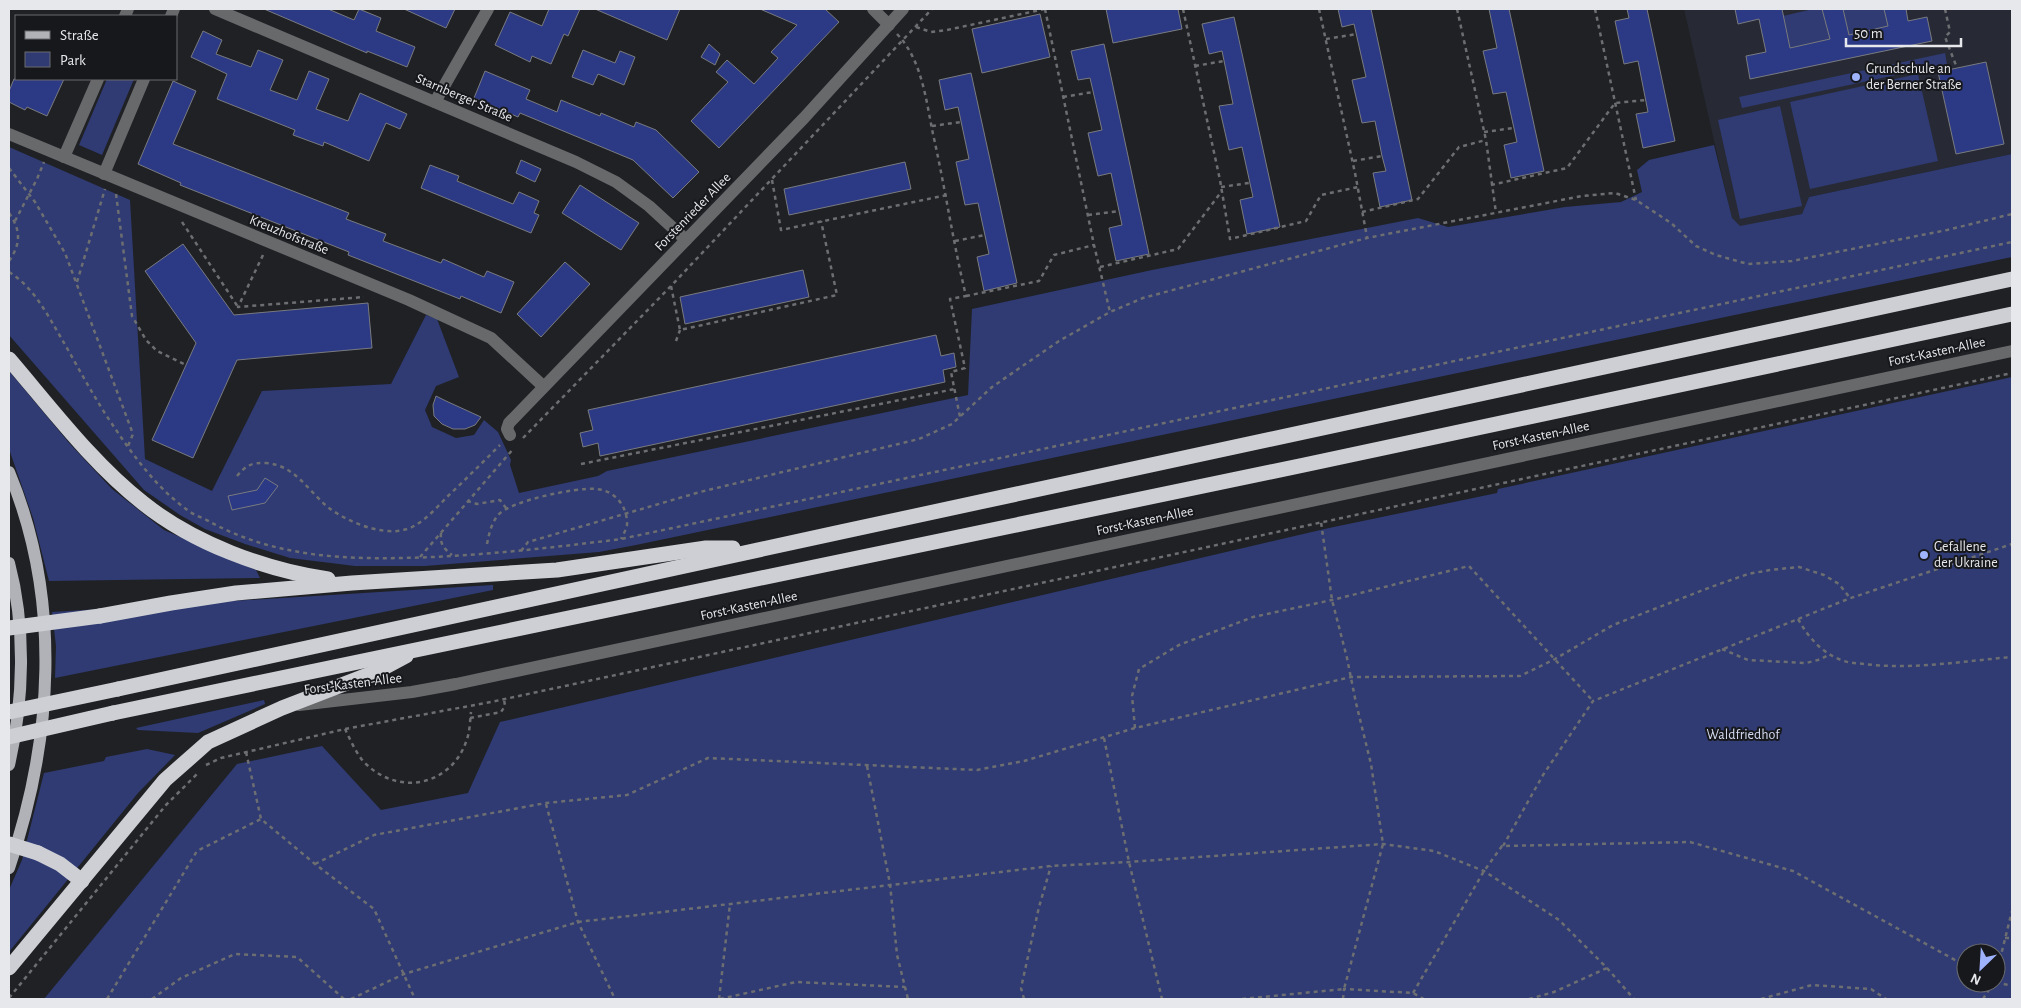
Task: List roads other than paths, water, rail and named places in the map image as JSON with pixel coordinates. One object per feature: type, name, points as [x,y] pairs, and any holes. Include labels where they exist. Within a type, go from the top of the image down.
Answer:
[{"type":"highway","points":[[9,712],[2012,279]]},
{"type":"highway","points":[[9,736],[423,647],[1314,463],[2012,314]]},
{"type":"highway","points":[[9,359],[108,471],[143,503],[173,523],[204,541],[259,562],[312,577],[352,583]]},
{"type":"highway","points":[[9,628],[100,616],[236,593],[352,583],[556,570],[706,548],[757,549]]},
{"type":"highway","points":[[9,968],[165,780],[208,742],[282,708],[378,671],[423,647]]},
{"type":"highway","points":[[9,844],[38,853],[60,864],[82,881]]},
{"type":"main road","points":[[9,472],[19,496],[38,571],[46,630],[47,673],[42,730],[31,792],[21,833],[9,868]]},
{"type":"main road","points":[[9,563],[19,630],[20,682],[16,736],[9,765]]},
{"type":"street","name":"Starnberger Straße","points":[[215,9],[527,140],[616,182],[649,206],[686,240]]},
{"type":"street","points":[[435,102],[488,9]]},
{"type":"street","points":[[873,9],[889,26]]},
{"type":"street","name":"Forstenrieder Allee","points":[[513,441],[507,429],[509,423],[804,118],[904,9]]},
{"type":"street","points":[[64,157],[98,80]]},
{"type":"street","points":[[109,176],[144,80]]},
{"type":"street","name":"Kreuzhofstraße","points":[[9,134],[384,290],[491,338],[544,386]]},
{"type":"street","name":"Forst-Kasten-Allee","points":[[282,708],[412,692],[466,682],[2012,351]]},
{"type":"place","name":"Grundschule an der Berner Straße","points":[[1856,77]]},
{"type":"place","name":"Gefallene der Ukraine","points":[[1924,555]]},
{"type":"park label","name":"Waldfriedhof","points":[[1743,735]]}]
